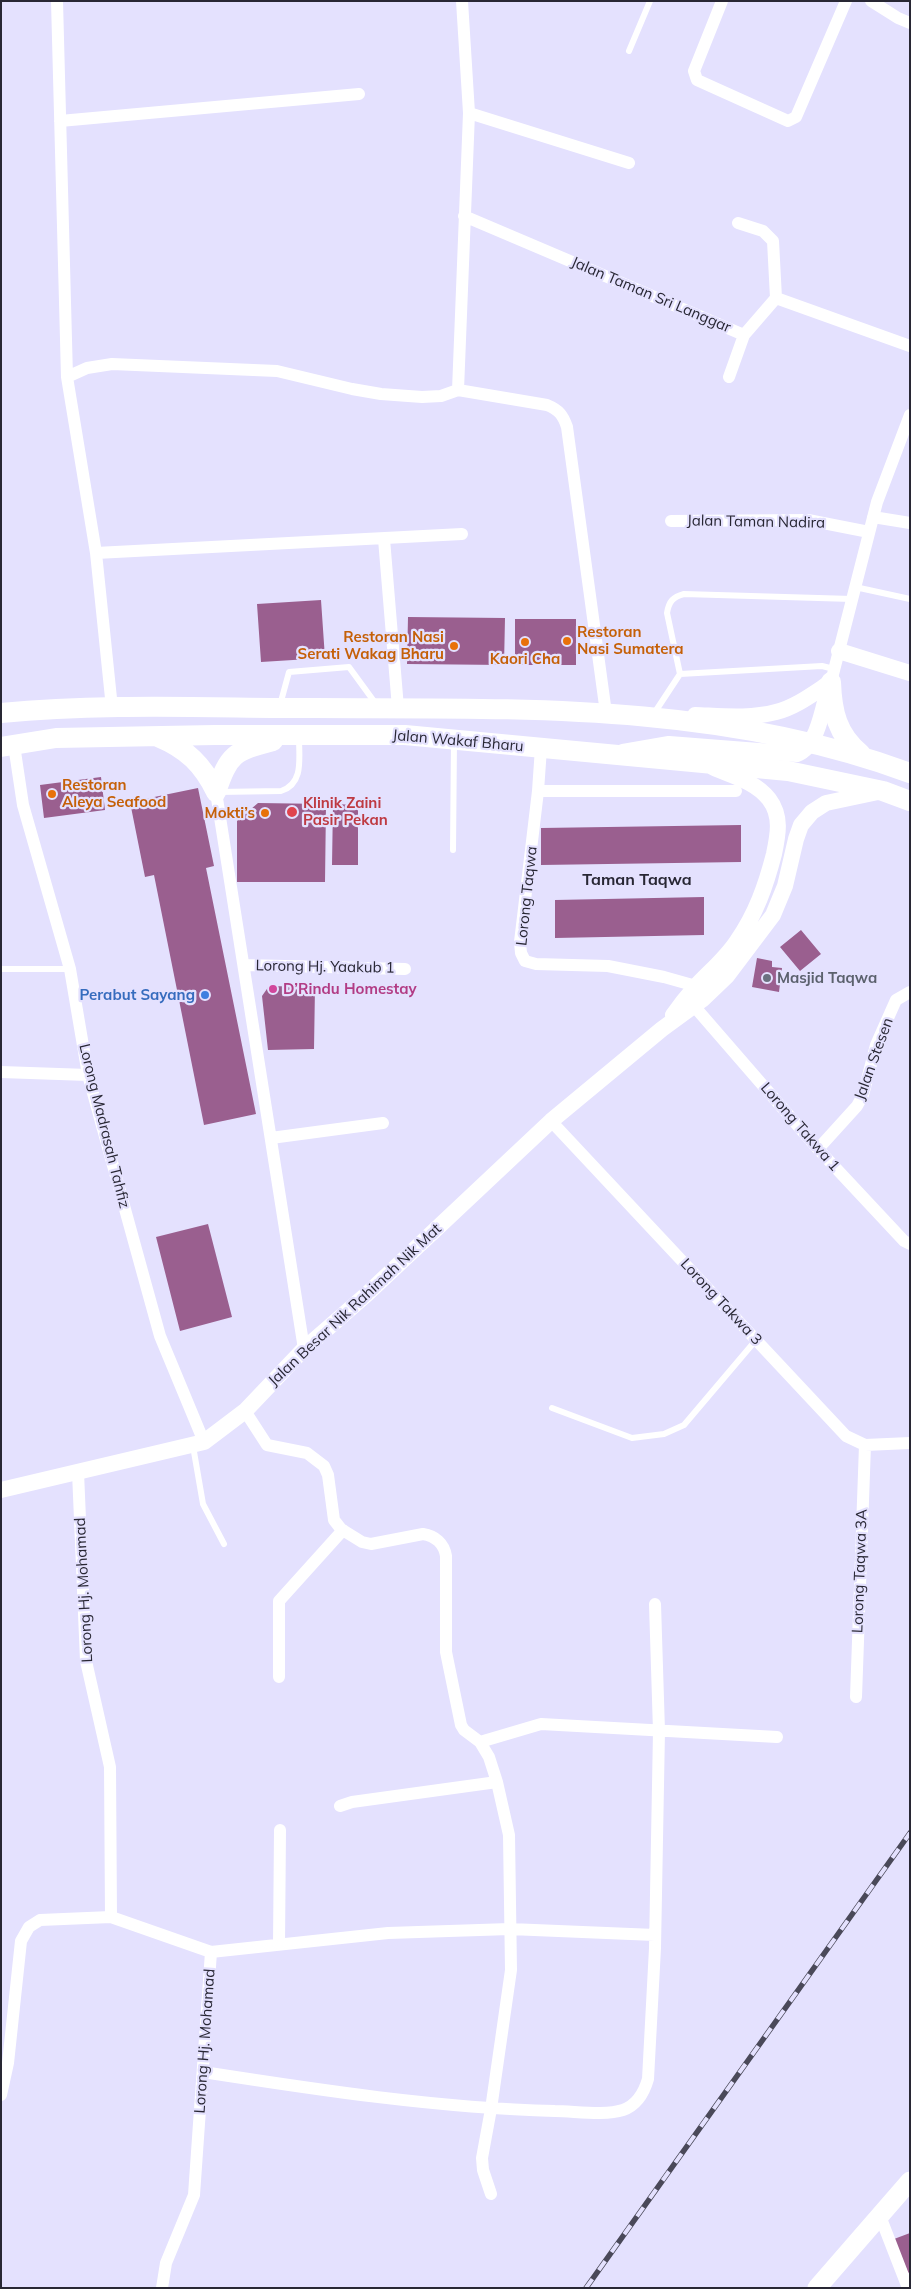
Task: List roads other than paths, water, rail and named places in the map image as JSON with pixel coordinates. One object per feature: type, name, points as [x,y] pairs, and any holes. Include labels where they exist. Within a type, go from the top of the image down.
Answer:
[{"type":"main road","points":[[832,676],[832,704],[839,728],[854,748],[867,758]]},
{"type":"main road","name":"Jalan Wakaf Bharu","points":[[1,713],[55,708],[389,708],[606,713],[653,716],[760,730],[813,742],[910,773]]},
{"type":"main road","name":"Jalan Wakaf Bharu","points":[[8,746],[56,738],[299,734],[405,735],[788,771],[883,791],[910,801]]},
{"type":"main road","points":[[216,792],[225,766],[236,754],[250,746],[299,734]]},
{"type":"main road","points":[[155,736],[175,744],[193,757],[207,773],[216,792]]},
{"type":"main road","points":[[816,2288],[910,2181]]},
{"type":"street","points":[[57,1],[67,377],[96,553],[112,708]]},
{"type":"street","points":[[458,390],[469,113],[462,1]]},
{"type":"street","points":[[722,1],[694,71],[694,76],[697,80],[788,121],[796,117],[846,1]]},
{"type":"street","points":[[871,1],[898,18],[910,23]]},
{"type":"street","points":[[60,121],[359,94]]},
{"type":"street","points":[[469,113],[629,162]]},
{"type":"street","name":"Jalan Taman Sri Langgar","points":[[464,216],[744,335],[776,298]]},
{"type":"street","points":[[738,223],[763,232],[773,241],[776,298],[910,346]]},
{"type":"street","points":[[729,377],[744,335]]},
{"type":"street","points":[[67,377],[87,368],[112,364],[277,371],[381,394],[441,396],[458,390],[547,405],[557,409],[564,417],[567,427],[606,713]]},
{"type":"street","points":[[613,754],[670,744],[790,754],[804,752],[813,742],[873,517],[910,415]]},
{"type":"street","points":[[873,517],[910,523]]},
{"type":"street","name":"Jalan Taman Nadira","points":[[671,521],[808,520],[869,532]]},
{"type":"street","points":[[96,553],[462,534]]},
{"type":"street","points":[[384,539],[389,708]]},
{"type":"street","points":[[838,652],[910,673]]},
{"type":"street","name":"Jalan Wakaf Bharu","points":[[653,716],[752,716],[778,712],[801,702],[832,676]]},
{"type":"street","name":"Lorong Madrasah Tahfiz","points":[[8,746],[70,969],[88,1075],[160,1336],[198,1443]]},
{"type":"street","name":"Lorong Taqwa","points":[[540,748],[538,791],[520,942],[521,953],[525,961],[536,964],[608,966],[664,977],[696,986]]},
{"type":"street","name":"Jalan Besar Nik Rahimah Nik Mat","points":[[662,1029],[696,986],[731,948],[755,911],[767,882],[778,838],[776,810],[759,790],[744,780],[699,762]]},
{"type":"street","points":[[538,791],[736,791]]},
{"type":"street","name":"Jalan Besar Nik Rahimah Nik Mat","points":[[1,1490],[198,1443],[245,1412],[304,1349],[367,1294],[550,1121],[662,1029],[694,1006],[727,976],[773,915],[785,886],[796,839],[802,825],[812,812],[826,803],[883,791]]},
{"type":"street","points":[[216,792],[304,1349]]},
{"type":"street","name":"Lorong Hj. Yaakub 1","points":[[244,965],[405,969]]},
{"type":"street","name":"Jalan Stesen","points":[[818,1149],[857,1106],[863,1095],[876,1046],[896,1000],[910,992]]},
{"type":"street","name":"Lorong Takwa 1","points":[[694,1006],[818,1149],[904,1241],[910,1244]]},
{"type":"street","points":[[1,1072],[88,1075]]},
{"type":"street","name":"Lorong Takwa 3","points":[[550,1121],[846,1436],[865,1445]]},
{"type":"street","points":[[271,1138],[383,1122]]},
{"type":"street","points":[[245,1412],[267,1445],[307,1453],[324,1466],[328,1475],[334,1520],[343,1530],[371,1544],[423,1534],[431,1536],[442,1544],[446,1556],[446,1652],[461,1725],[464,1730],[480,1742],[489,1757],[508,1829],[511,1970],[491,2110],[482,2158],[482,2170],[491,2194]]},
{"type":"street","points":[[865,1445],[910,1443]]},
{"type":"street","name":"Lorong Taqwa 3A","points":[[856,1697],[865,1445]]},
{"type":"street","name":"Lorong Hj. Mohamad","points":[[78,1472],[86,1661],[110,1767],[111,1917],[211,1952],[194,2195],[166,2263],[162,2288]]},
{"type":"street","points":[[279,1677],[280,1601],[343,1530]]},
{"type":"street","points":[[203,2072],[294,2086],[491,2110],[612,2112],[632,2105],[640,2098],[648,2079],[654,1935],[659,1730],[655,1604]]},
{"type":"street","points":[[480,1742],[542,1724],[778,1737]]},
{"type":"street","points":[[340,1806],[352,1802],[497,1782]]},
{"type":"street","points":[[279,1944],[280,1830]]},
{"type":"street","points":[[2,2087],[8,2063],[20,1941],[29,1927],[40,1920],[111,1917]]},
{"type":"street","points":[[211,1952],[388,1933],[510,1929],[654,1935]]},
{"type":"street","points":[[880,2216],[908,2288]]},
{"type":"lane","points":[[629,51],[650,1]]},
{"type":"lane","points":[[653,716],[680,674],[667,613],[668,604],[675,596],[684,594],[854,593],[910,599]]},
{"type":"lane","points":[[680,674],[822,666],[832,676]]},
{"type":"lane","points":[[279,708],[289,672],[349,667],[389,708]]},
{"type":"lane","points":[[216,792],[281,791],[290,788],[296,782],[298,773],[299,734]]},
{"type":"lane","points":[[453,850],[454,740]]},
{"type":"lane","points":[[1,969],[70,969]]},
{"type":"lane","points":[[552,1408],[632,1438],[664,1434],[684,1425],[756,1340]]},
{"type":"lane","points":[[198,1443],[202,1504],[224,1544]]},
{"type":"railway","points":[[586,2288],[910,1833]]},
{"type":"place","name":"Restoran Nasi Sumatera","points":[[567,641]]},
{"type":"place","name":"Kaori Cha","points":[[525,642]]},
{"type":"place","name":"Restoran Nasi Serati Wakag Bharu","points":[[454,646]]},
{"type":"place","name":"Restoran Aleya Seafood","points":[[52,794]]},
{"type":"place","name":"Klinik Zaini Pasir Pekan","points":[[292,812]]},
{"type":"place","name":"Mokti’s","points":[[265,813]]},
{"type":"place","name":"Masjid Taqwa","points":[[767,978]]},
{"type":"place","name":"D’Rindu Homestay","points":[[273,989]]},
{"type":"place","name":"Perabut Sayang","points":[[205,995]]},
{"type":"district","name":"Taman Taqwa","points":[[637,880]]}]
